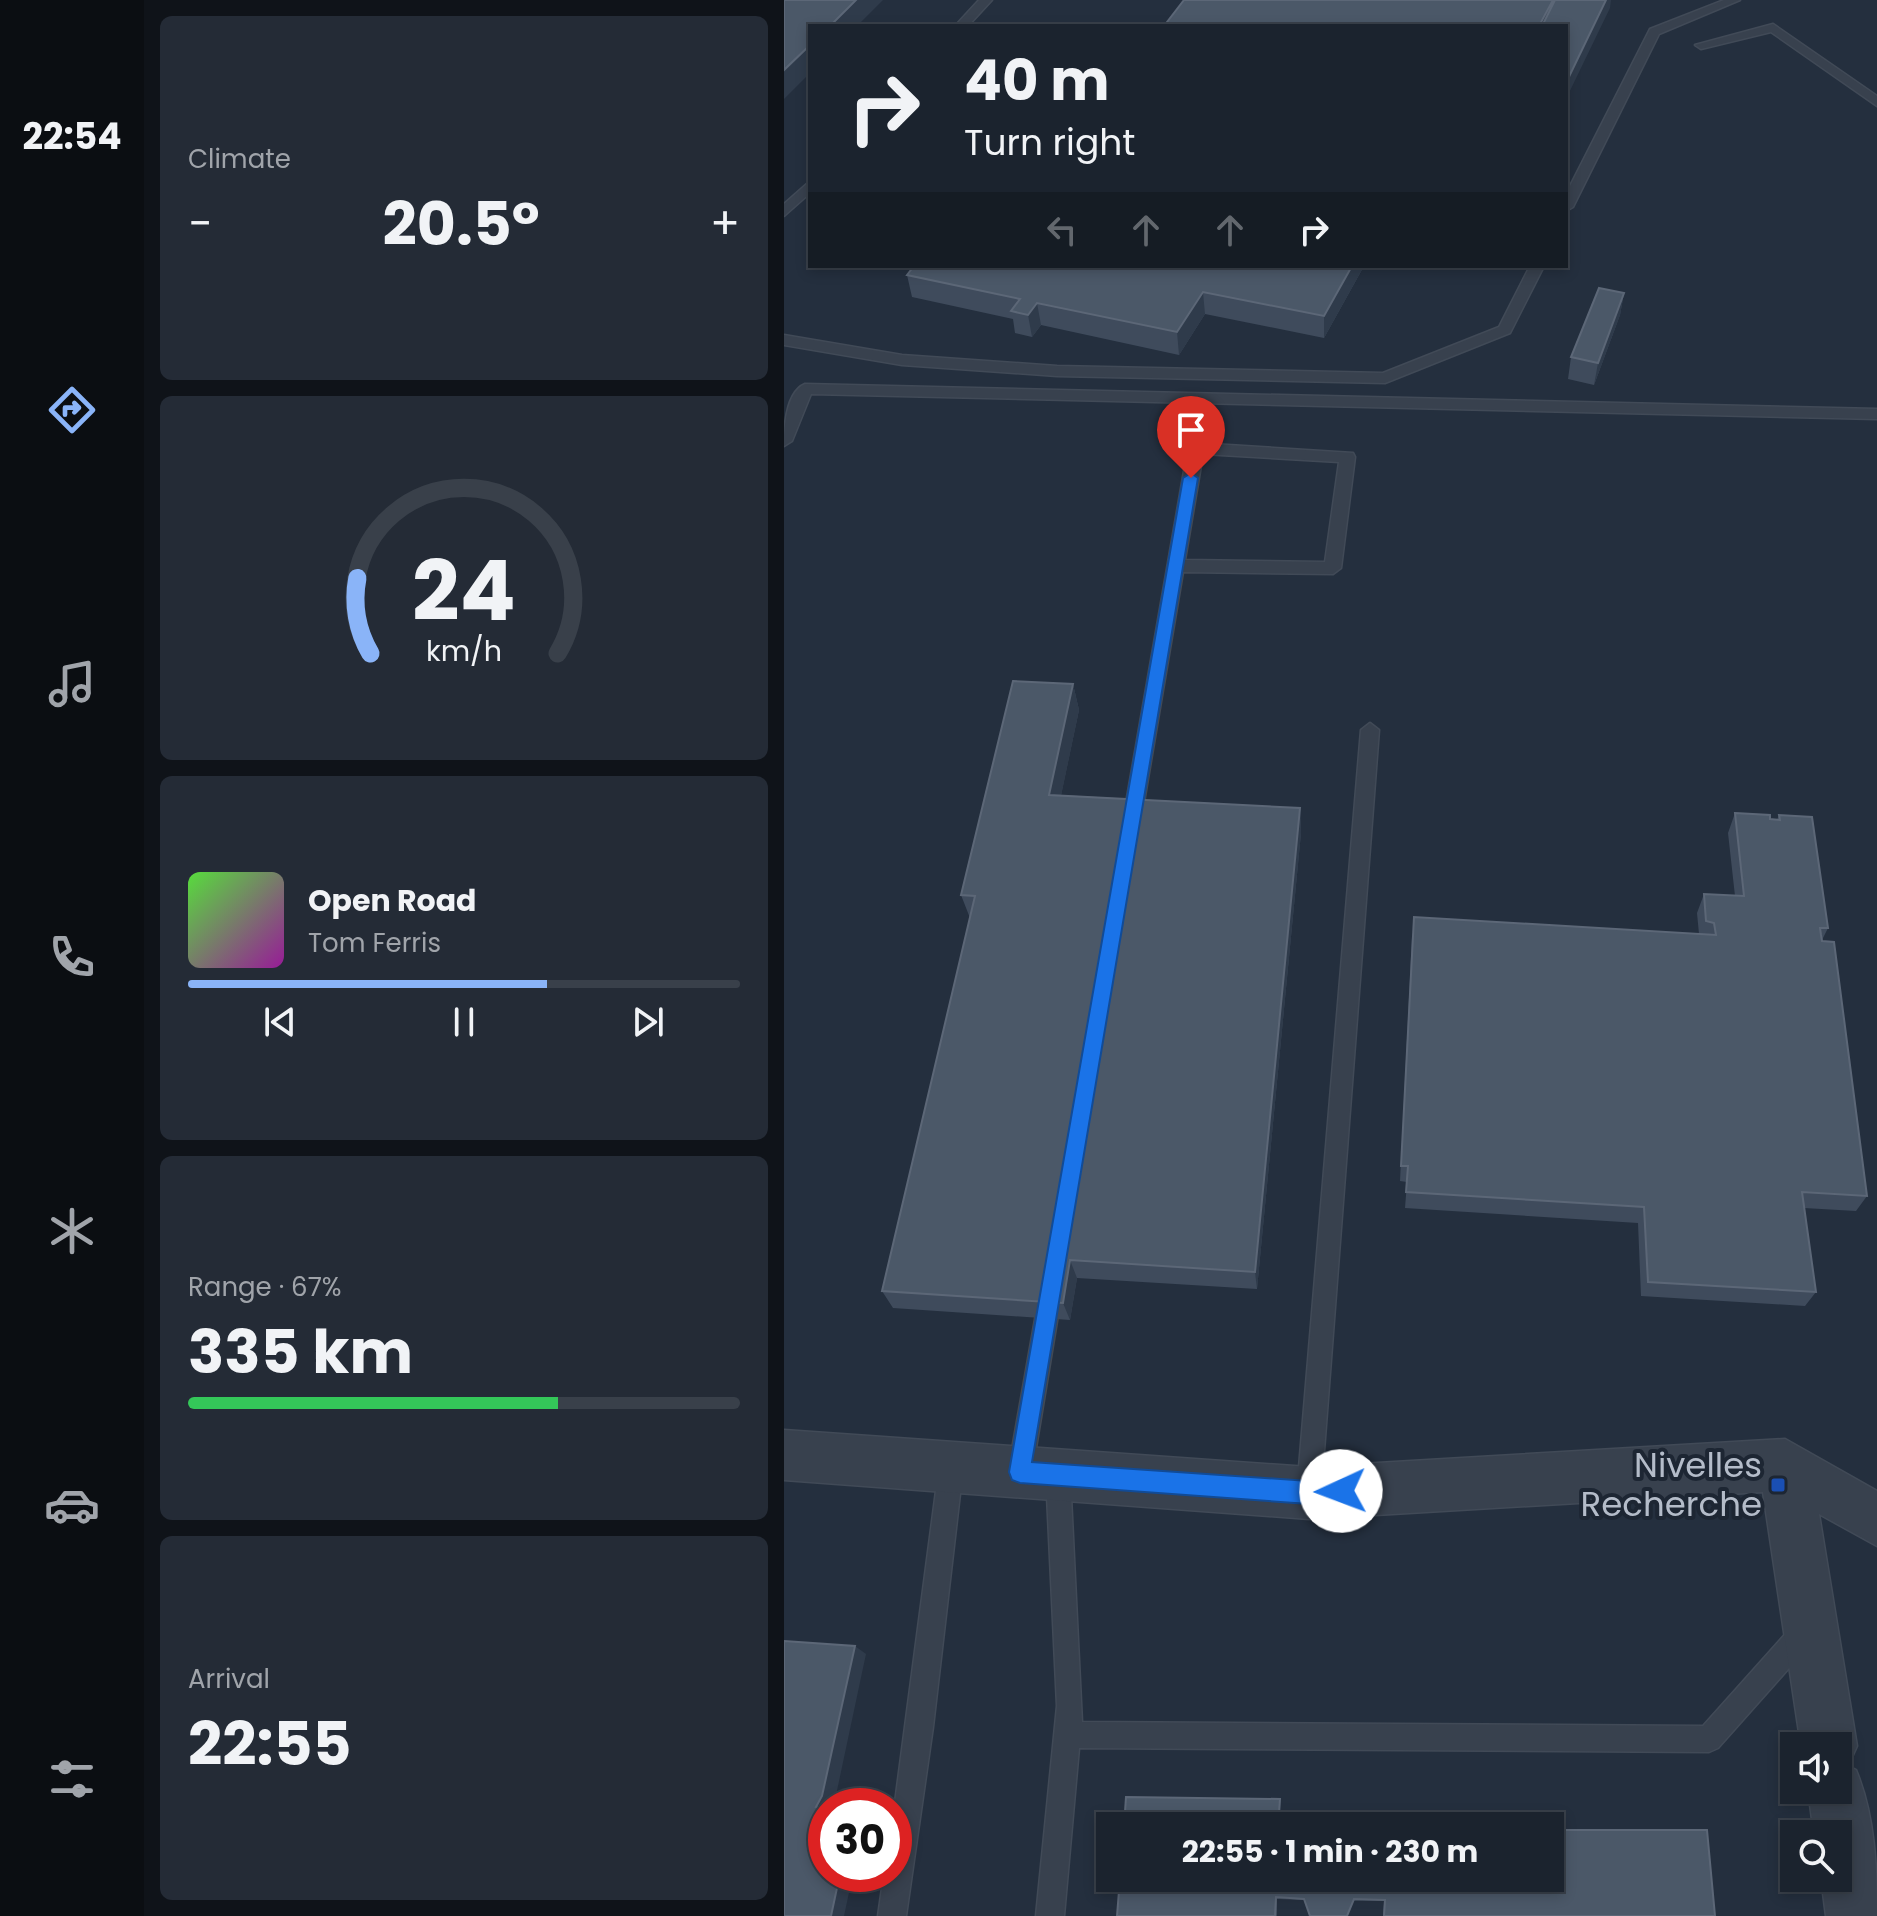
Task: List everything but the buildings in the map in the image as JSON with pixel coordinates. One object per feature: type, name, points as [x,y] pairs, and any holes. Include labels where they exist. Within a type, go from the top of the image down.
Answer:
[{"type":"street","points":[[784,1455],[1309,1493],[1785,1465],[1877,1520]]},
{"type":"street","points":[[1785,1465],[1827,1732]]},
{"type":"street","points":[[1838,1804],[1856,1916]]},
{"type":"lane","points":[[963,24],[986,0]]},
{"type":"lane","points":[[1568,203],[1654,32],[1734,0]]},
{"type":"lane","points":[[1701,45],[1773,28],[1877,102]]},
{"type":"lane","points":[[784,212],[808,187]]},
{"type":"lane","points":[[784,340],[902,360],[1057,371],[1385,378],[1505,330],[1536,268]]},
{"type":"lane","points":[[784,356],[804,343]]},
{"type":"lane","points":[[784,441],[805,389],[1877,414]]},
{"type":"lane","points":[[1127,847],[1196,448],[1347,457],[1333,568],[1176,566]]},
{"type":"lane","points":[[1309,1493],[1370,730]]},
{"type":"lane","points":[[1050,1916],[1070,1706],[1039,1473],[1055,1269]]},
{"type":"lane","points":[[892,1916],[920,1727],[952,1467]]},
{"type":"lane","points":[[1068,1735],[1709,1739],[1810,1625]]},
{"type":"place","name":"Nivelles Recherche","points":[[1778,1485]]},
{"type":"route","points":[[1191,478],[1020,1472],[1309,1493],[1341,1491]]}]
